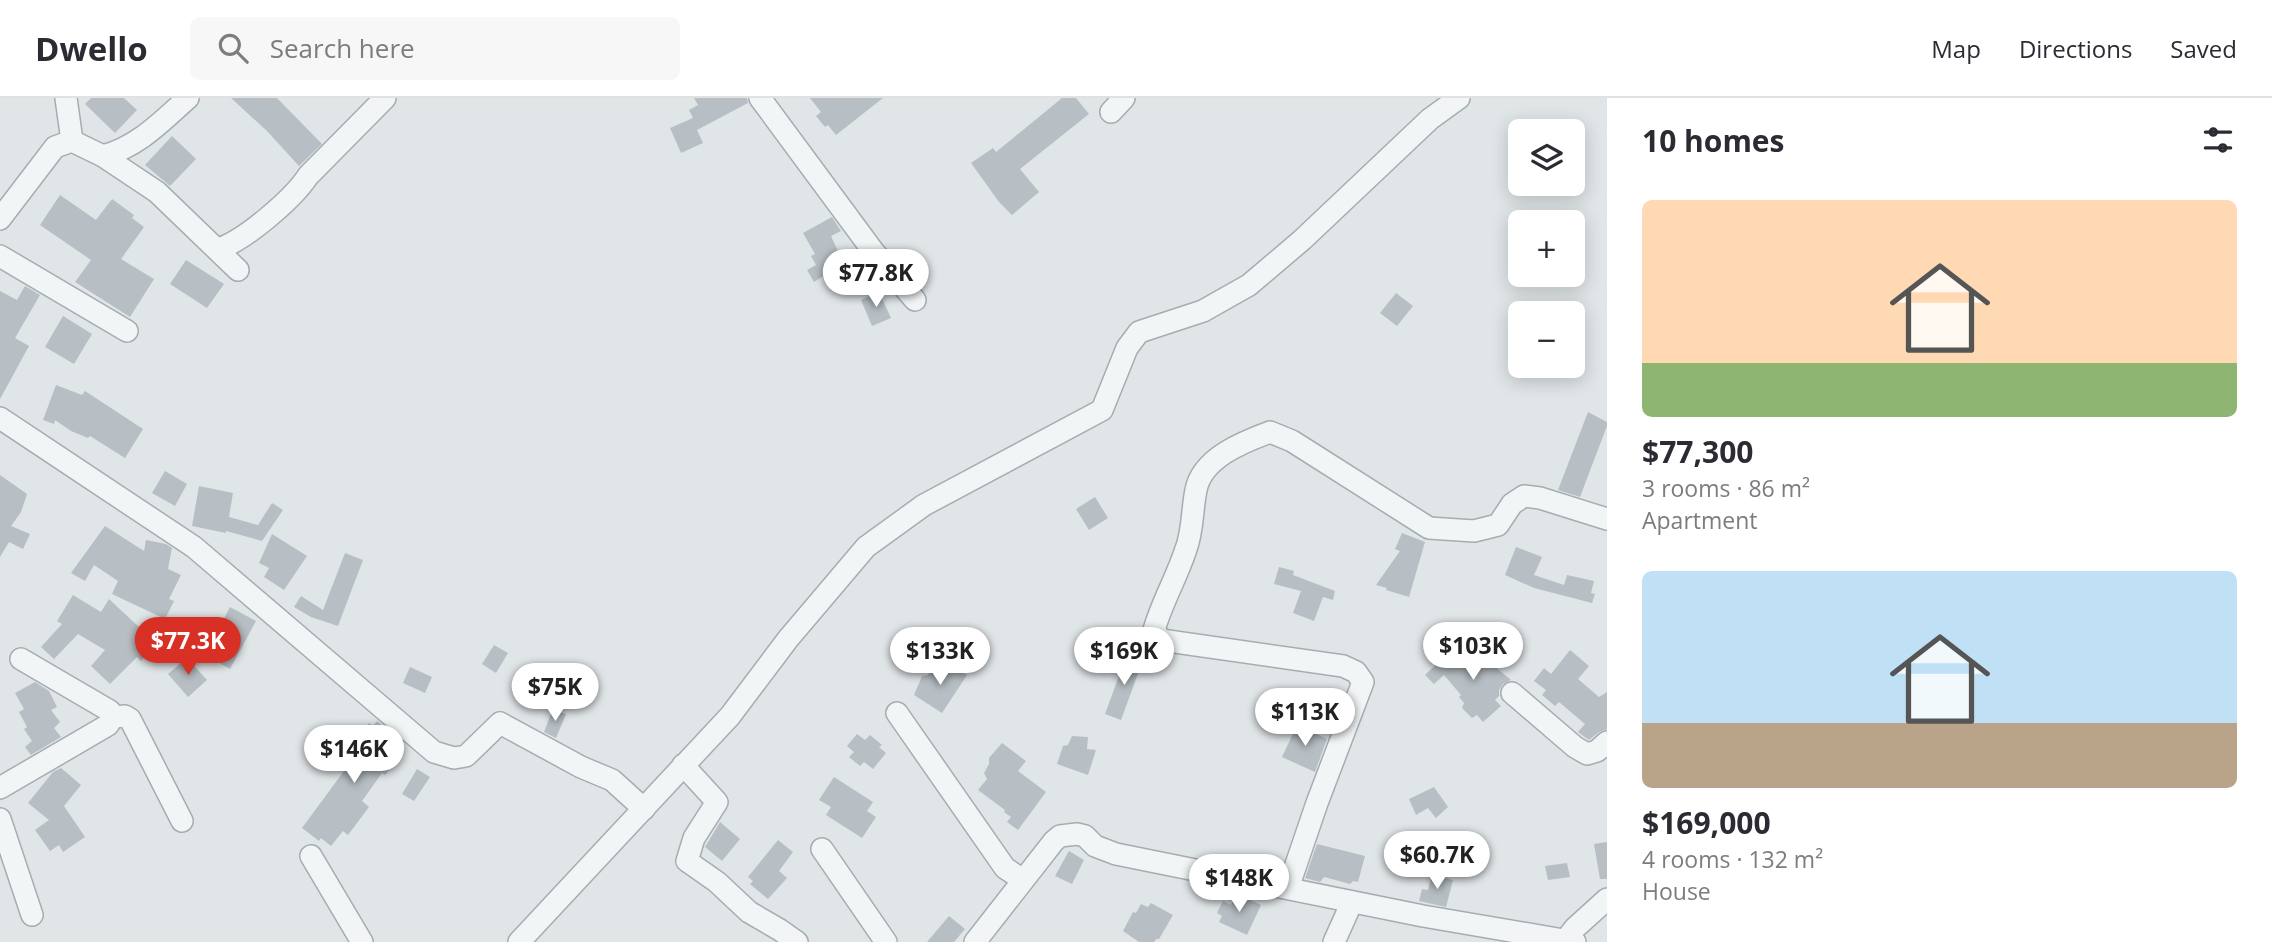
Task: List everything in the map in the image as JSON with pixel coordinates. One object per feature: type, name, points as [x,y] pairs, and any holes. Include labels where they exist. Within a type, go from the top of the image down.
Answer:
[{"type":"street","points":[[66,98],[72,141]]},
{"type":"street","points":[[103,156],[122,151],[144,137],[188,98]]},
{"type":"street","points":[[218,249],[236,242],[299,190],[308,176],[385,98]]},
{"type":"street","points":[[760,98],[873,251],[915,300]]},
{"type":"street","points":[[519,942],[730,716],[788,639],[866,547],[924,505],[1102,410],[1127,348],[1139,332],[1203,311],[1249,285],[1302,240],[1430,119],[1459,98]]},
{"type":"street","points":[[0,219],[55,148],[72,141],[103,156],[157,192],[238,270]]},
{"type":"street","points":[[0,256],[127,331]]},
{"type":"street","points":[[0,418],[194,547],[434,752],[454,758],[466,755],[500,723],[581,767],[612,780],[644,809]]},
{"type":"street","points":[[1289,888],[1317,803],[1363,682],[1356,672],[1343,666],[1161,640],[1154,630],[1160,609],[1187,547],[1197,486],[1208,467],[1242,442],[1270,432],[1292,442],[1429,528],[1474,531],[1498,525],[1513,505],[1524,496],[1540,498],[1607,519]]},
{"type":"street","points":[[21,659],[110,711],[113,717]]},
{"type":"street","points":[[1512,693],[1575,747],[1587,754],[1597,751],[1607,741]]},
{"type":"street","points":[[897,713],[1005,869],[1023,880]]},
{"type":"street","points":[[113,717],[125,716],[130,719],[182,821]]},
{"type":"street","points":[[0,788],[108,725],[113,717]]},
{"type":"street","points":[[683,765],[717,802],[694,838],[687,861],[717,882],[749,912],[797,942]]},
{"type":"street","points":[[0,819],[32,915]]},
{"type":"street","points":[[975,942],[1054,841],[1068,834],[1085,836],[1095,846],[1116,854],[1352,902],[1568,941],[1607,899]]},
{"type":"street","points":[[821,849],[886,942]]},
{"type":"street","points":[[312,856],[362,942]]},
{"type":"street","points":[[1334,942],[1352,902]]},
{"type":"building","points":[[91,98],[124,98],[137,110],[115,133],[85,104]]},
{"type":"building","points":[[231,98],[277,98],[322,144],[299,166],[267,131]]},
{"type":"building","points":[[694,98],[747,98],[748,103],[697,130],[703,143],[681,153],[670,128],[693,118],[689,110],[698,105]]},
{"type":"building","points":[[810,98],[883,98],[836,135],[816,116],[821,112]]},
{"type":"building","points":[[1062,98],[1076,98],[1089,114],[1020,169],[1039,192],[1012,215],[999,202],[971,163],[993,148],[996,152]]},
{"type":"building","points":[[172,136],[196,159],[170,186],[145,165]]},
{"type":"building","points":[[60,195],[96,220],[112,199],[134,215],[132,218],[144,227],[121,259],[154,279],[130,317],[75,282],[91,260],[40,225]]},
{"type":"building","points":[[832,217],[841,231],[831,236],[838,251],[832,255],[846,279],[832,288],[825,275],[814,282],[807,270],[816,265],[811,256],[815,254],[803,233]]},
{"type":"building","points":[[186,260],[224,284],[207,308],[170,284]]},
{"type":"building","points":[[25,286],[40,295],[15,338],[29,346],[0,399],[0,291],[17,300]]},
{"type":"building","points":[[879,292],[891,318],[872,326],[861,300]]},
{"type":"building","points":[[1396,293],[1413,306],[1397,326],[1380,313]]},
{"type":"building","points":[[63,316],[92,334],[74,364],[45,347]]},
{"type":"building","points":[[56,385],[82,395],[85,391],[143,429],[125,458],[90,436],[88,438],[71,431],[55,420],[54,424],[43,420]]},
{"type":"building","points":[[1588,412],[1607,422],[1607,426],[1580,497],[1558,490]]},
{"type":"building","points":[[165,471],[187,484],[175,506],[152,493]]},
{"type":"building","points":[[0,475],[27,494],[21,512],[11,526],[30,534],[23,549],[9,542],[0,557]]},
{"type":"building","points":[[199,486],[233,493],[229,517],[258,525],[272,503],[283,510],[262,541],[226,531],[192,526]]},
{"type":"building","points":[[1095,497],[1108,518],[1089,530],[1076,509]]},
{"type":"building","points":[[105,526],[144,551],[146,540],[172,548],[168,569],[181,575],[169,599],[174,601],[165,619],[112,594],[118,581],[94,565],[85,581],[71,573]]},
{"type":"building","points":[[1402,533],[1425,542],[1409,597],[1376,585],[1400,551],[1395,549]]},
{"type":"building","points":[[272,534],[307,556],[284,590],[264,577],[269,568],[259,563]]},
{"type":"building","points":[[1516,547],[1542,557],[1534,575],[1564,585],[1567,575],[1594,581],[1591,593],[1595,594],[1592,603],[1534,588],[1505,575]]},
{"type":"building","points":[[345,553],[363,560],[338,626],[311,617],[294,607],[301,596],[323,610]]},
{"type":"building","points":[[1279,567],[1294,571],[1293,575],[1335,591],[1333,600],[1323,597],[1314,621],[1293,613],[1301,591],[1274,584]]},
{"type":"building","points":[[73,595],[101,612],[109,599],[157,644],[141,661],[137,657],[110,684],[91,666],[105,650],[78,634],[54,659],[41,647],[62,624],[57,621]]},
{"type":"building","points":[[230,607],[256,621],[230,669],[205,655]]},
{"type":"building","points":[[494,645],[508,653],[496,673],[482,664]]},
{"type":"building","points":[[1470,646],[1511,680],[1503,684],[1495,700],[1501,706],[1483,722],[1477,715],[1472,718],[1462,708],[1464,703],[1459,697],[1461,695],[1444,675],[1434,684],[1425,675],[1445,656],[1455,665]]},
{"type":"building","points":[[1570,650],[1589,666],[1578,679],[1599,697],[1607,692],[1607,729],[1589,740],[1578,732],[1585,724],[1559,702],[1555,706],[1542,695],[1546,690],[1534,681],[1544,668],[1551,674]]},
{"type":"building","points":[[1127,654],[1143,660],[1121,720],[1105,714]]},
{"type":"building","points":[[187,658],[207,680],[188,697],[168,674]]},
{"type":"building","points":[[948,663],[967,675],[942,713],[914,695],[922,676],[928,675],[932,667],[936,671],[939,667],[944,670]]},
{"type":"building","points":[[410,667],[432,677],[425,693],[403,683]]},
{"type":"building","points":[[35,682],[49,691],[57,707],[51,710],[60,722],[54,728],[61,737],[31,755],[25,747],[32,741],[24,729],[27,727],[19,712],[24,709],[15,693]]},
{"type":"building","points":[[553,709],[566,714],[556,738],[544,732]]},
{"type":"building","points":[[377,721],[398,739],[394,744],[402,750],[391,762],[394,764],[385,775],[382,773],[362,801],[369,807],[348,835],[343,831],[331,846],[321,838],[319,841],[302,828],[344,771],[340,768],[361,740],[358,737],[369,723],[373,726]]},
{"type":"building","points":[[1297,725],[1327,739],[1315,772],[1282,757]]},
{"type":"building","points":[[857,734],[865,740],[870,735],[882,745],[879,747],[886,753],[873,769],[864,762],[860,766],[849,757],[854,752],[847,746]]},
{"type":"building","points":[[1072,736],[1088,737],[1087,749],[1096,750],[1088,775],[1057,764],[1063,746],[1068,745]]},
{"type":"building","points":[[1002,743],[1026,761],[1018,771],[1046,792],[1018,830],[1007,822],[1011,817],[1005,810],[978,790],[987,779],[984,773],[989,758]]},
{"type":"building","points":[[61,768],[81,785],[64,806],[85,837],[63,852],[59,845],[50,851],[35,830],[49,820],[28,803],[53,772]]},
{"type":"building","points":[[417,769],[430,777],[414,801],[402,794]]},
{"type":"building","points":[[834,777],[873,802],[867,811],[876,817],[862,838],[826,815],[831,807],[819,800]]},
{"type":"building","points":[[1434,787],[1448,807],[1436,818],[1428,808],[1416,815],[1409,799]]},
{"type":"building","points":[[720,822],[740,839],[722,861],[705,847]]},
{"type":"building","points":[[778,840],[793,852],[779,871],[787,878],[768,899],[750,884],[753,881],[748,877]]},
{"type":"building","points":[[1607,842],[1607,879],[1600,879],[1594,844]]},
{"type":"building","points":[[1317,844],[1365,856],[1358,882],[1353,881],[1350,884],[1324,877],[1320,882],[1305,878]]},
{"type":"building","points":[[1069,851],[1084,860],[1072,884],[1055,876]]},
{"type":"building","points":[[1567,863],[1570,877],[1548,880],[1545,866]]},
{"type":"building","points":[[1432,874],[1453,880],[1446,907],[1419,901],[1422,889],[1428,890]]},
{"type":"building","points":[[1236,893],[1261,905],[1247,935],[1219,922],[1222,916],[1217,913],[1223,901],[1231,905]]},
{"type":"building","points":[[1151,903],[1173,915],[1159,939],[1154,942],[1139,942],[1123,931],[1133,912],[1136,913],[1141,904],[1148,907]]},
{"type":"building","points":[[949,916],[965,929],[954,942],[927,942]]}]
